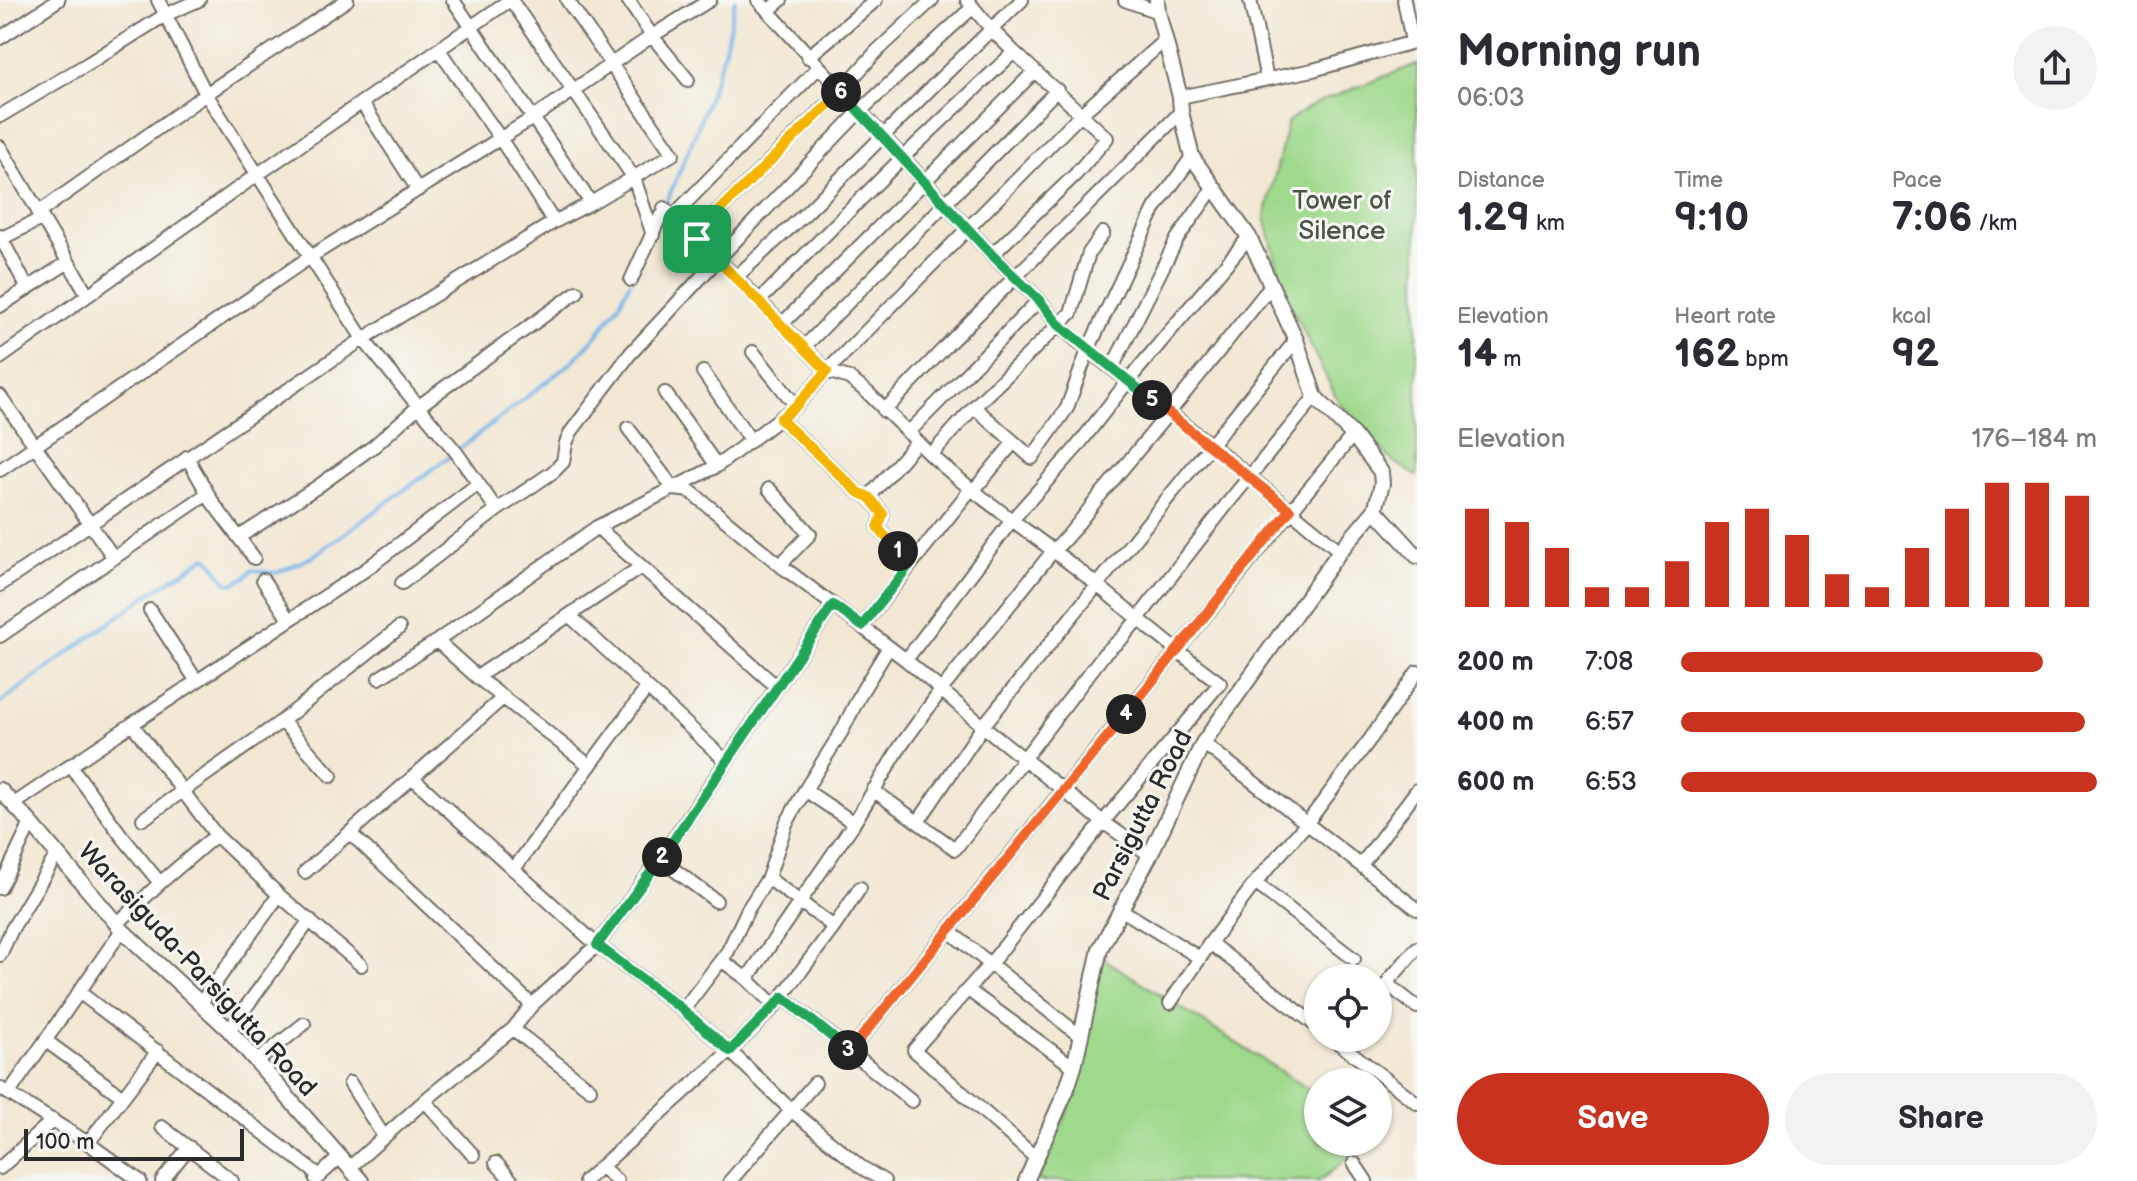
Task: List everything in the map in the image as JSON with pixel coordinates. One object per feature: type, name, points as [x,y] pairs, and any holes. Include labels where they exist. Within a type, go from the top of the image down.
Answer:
[{"type":"street","points":[[0,38],[58,0]]},
{"type":"street","points":[[158,0],[206,94],[363,339],[456,452],[497,510]]},
{"type":"street","points":[[0,116],[165,15],[199,0]]},
{"type":"street","points":[[28,289],[0,238],[40,216],[206,94],[347,0]]},
{"type":"street","points":[[453,0],[591,203]]},
{"type":"street","points":[[0,358],[258,174],[511,0],[634,178],[653,235]]},
{"type":"street","points":[[0,585],[363,339],[554,222],[673,154],[567,0]]},
{"type":"street","points":[[628,0],[688,80]]},
{"type":"street","points":[[0,470],[310,257],[533,118],[692,5],[710,0]]},
{"type":"street","points":[[758,0],[923,182],[1039,300],[1058,324],[1340,551]]},
{"type":"street","points":[[768,11],[781,0]]},
{"type":"street","points":[[808,57],[876,0]]},
{"type":"street","points":[[697,239],[718,212],[841,91],[876,52],[932,0]]},
{"type":"street","points":[[736,277],[806,213],[1022,0]]},
{"type":"street","points":[[1125,0],[1158,6],[1192,157],[1249,237],[1296,340],[1315,397],[1353,435],[1381,472],[1382,484],[1375,510],[1417,556]]},
{"type":"street","points":[[1250,0],[1267,79]]},
{"type":"street","points":[[884,411],[1016,278],[1180,104],[1415,41],[1404,0]]},
{"type":"street","points":[[402,583],[563,462],[571,432],[630,354],[859,112],[970,4],[1034,72],[1107,138],[1076,174],[992,255]]},
{"type":"street","points":[[379,678],[437,641],[597,527],[717,466],[780,419],[1082,113],[1165,40]]},
{"type":"street","points":[[439,50],[554,222]]},
{"type":"street","points":[[759,301],[902,158],[1014,52]]},
{"type":"street","points":[[631,280],[666,214],[819,67]]},
{"type":"street","points":[[782,324],[1034,72]]},
{"type":"street","points":[[804,347],[1057,90]]},
{"type":"street","points":[[362,103],[418,190]]},
{"type":"street","points":[[0,147],[88,295]]},
{"type":"street","points":[[974,407],[1032,458],[1067,408],[1088,350],[1155,208],[1192,157]]},
{"type":"street","points":[[1112,368],[1177,239],[1214,187]]},
{"type":"street","points":[[666,214],[718,259],[827,371],[849,378],[867,392],[931,455],[972,489],[1220,683],[1103,822],[991,963],[914,1050],[1037,1159]]},
{"type":"street","points":[[931,455],[974,407],[1071,313],[1089,253],[1103,233]]},
{"type":"street","points":[[906,660],[1012,520],[1076,448],[1249,237]]},
{"type":"street","points":[[0,306],[67,263]]},
{"type":"street","points":[[747,979],[854,823],[900,747],[942,689],[1271,286]]},
{"type":"street","points":[[239,537],[329,479],[374,446],[419,406],[577,292]]},
{"type":"street","points":[[869,497],[913,437],[1039,300]]},
{"type":"street","points":[[918,822],[983,726],[1296,340]]},
{"type":"street","points":[[1127,341],[1149,356]]},
{"type":"street","points":[[753,352],[796,406]]},
{"type":"street","points":[[703,372],[751,441]]},
{"type":"street","points":[[665,393],[717,466]]},
{"type":"street","points":[[0,396],[114,558]]},
{"type":"street","points":[[873,790],[955,849],[1104,654],[1137,620],[1315,397]]},
{"type":"street","points":[[780,419],[858,492],[869,497],[883,514],[878,528],[910,564]]},
{"type":"street","points":[[628,428],[674,489],[690,491],[780,565],[906,660],[1103,822],[1150,855]]},
{"type":"street","points":[[850,1051],[1353,435]]},
{"type":"street","points":[[862,626],[910,564],[1014,442]]},
{"type":"street","points":[[187,457],[207,494],[254,558]]},
{"type":"street","points":[[14,804],[386,555],[478,484]]},
{"type":"street","points":[[769,489],[810,534],[780,565]]},
{"type":"street","points":[[0,636],[207,494]]},
{"type":"street","name":"Parsigutta Road","points":[[1026,1181],[1074,1067],[1100,949],[1150,855],[1203,743],[1340,551],[1375,510]]},
{"type":"street","points":[[597,527],[777,687]]},
{"type":"street","points":[[477,677],[641,567]]},
{"type":"street","points":[[263,580],[289,620]]},
{"type":"street","points":[[79,992],[317,1178],[391,1134],[425,1101],[513,1029],[532,1005],[597,945],[836,606]]},
{"type":"street","points":[[150,610],[196,680]]},
{"type":"street","points":[[570,616],[726,761]]},
{"type":"street","points":[[143,819],[282,721],[399,628]]},
{"type":"street","points":[[437,641],[477,677],[590,766]]},
{"type":"street","points":[[683,1010],[721,960],[768,878],[786,824],[889,647]]},
{"type":"street","points":[[1170,1003],[1210,943],[1255,883],[1307,823],[1417,672]]},
{"type":"street","points":[[514,869],[647,688]]},
{"type":"street","points":[[305,872],[504,697]]},
{"type":"street","points":[[282,721],[331,776]]},
{"type":"street","points":[[132,724],[216,835],[279,895],[361,965]]},
{"type":"street","points":[[1203,743],[1417,909]]},
{"type":"street","points":[[70,765],[160,883]]},
{"type":"street","points":[[413,778],[597,945],[683,1010],[791,1110],[861,1167],[884,1181]]},
{"type":"street","name":"Warasiguda-Parsigutta Road","points":[[0,790],[119,927],[229,1030],[361,1181]]},
{"type":"street","points":[[805,790],[854,823]]},
{"type":"street","points":[[1361,865],[1417,790]]},
{"type":"street","points":[[0,888],[31,823]]},
{"type":"street","points":[[350,833],[532,1005]]},
{"type":"street","points":[[140,1181],[88,1143],[5,1090],[46,1041],[119,927],[160,883],[216,835]]},
{"type":"street","points":[[0,955],[57,854]]},
{"type":"street","points":[[660,859],[716,901]]},
{"type":"street","points":[[768,878],[834,927]]},
{"type":"street","points":[[1255,883],[1354,959]]},
{"type":"street","points":[[585,1181],[730,1051],[779,1001],[860,888]]},
{"type":"street","points":[[200,1004],[279,895]]},
{"type":"street","points":[[1120,909],[1200,958]]},
{"type":"street","points":[[229,1030],[310,920]]},
{"type":"street","points":[[949,931],[1080,1036]]},
{"type":"street","points":[[1210,943],[1304,1016]]},
{"type":"street","points":[[1392,978],[1417,948]]},
{"type":"street","points":[[721,960],[850,1051],[912,1101]]},
{"type":"street","points":[[1392,988],[1417,1007]]},
{"type":"street","points":[[968,990],[1074,1067]]},
{"type":"street","points":[[256,1062],[304,1024]]},
{"type":"street","points":[[513,1029],[590,1089]]},
{"type":"street","points":[[46,1041],[123,1097]]},
{"type":"street","points":[[88,1143],[158,1051]]},
{"type":"street","points":[[1358,1052],[1417,1103]]},
{"type":"street","points":[[350,1083],[391,1134]]},
{"type":"street","points":[[732,1180],[815,1083]]},
{"type":"street","points":[[425,1101],[473,1155]]},
{"type":"street","points":[[0,1168],[53,1120]]},
{"type":"street","points":[[162,1127],[232,1181]]},
{"type":"street","points":[[162,1181],[189,1147]]},
{"type":"street","points":[[496,1163],[512,1181]]},
{"type":"street","points":[[1354,1163],[1366,1181]]},
{"type":"street","points":[[602,1167],[617,1181]]},
{"type":"green space","name":"Tower of Silence","points":[[1417,64],[1417,476],[1392,461],[1339,403],[1285,294],[1265,217],[1288,121],[1314,104]]},
{"type":"green space","points":[[1101,957],[1304,1086],[1304,1156],[1351,1156],[1319,1181],[1037,1181],[1075,1093]]},
{"type":"waterway","points":[[665,205],[717,74],[735,0]]},
{"type":"waterway","points":[[461,448],[572,362],[597,335],[618,306],[630,282]]},
{"type":"waterway","points":[[0,703],[142,599],[206,557],[226,582],[233,584],[252,570],[276,573],[312,557],[452,455]]},
{"type":"route","points":[[841,91],[992,255],[1039,300],[1058,324],[1290,510],[850,1051],[783,997],[730,1051],[683,1010],[597,945],[660,859],[833,605],[862,626],[910,564],[878,528],[883,514],[869,497],[858,492],[780,419],[827,371],[697,239],[718,212],[841,91]]}]
